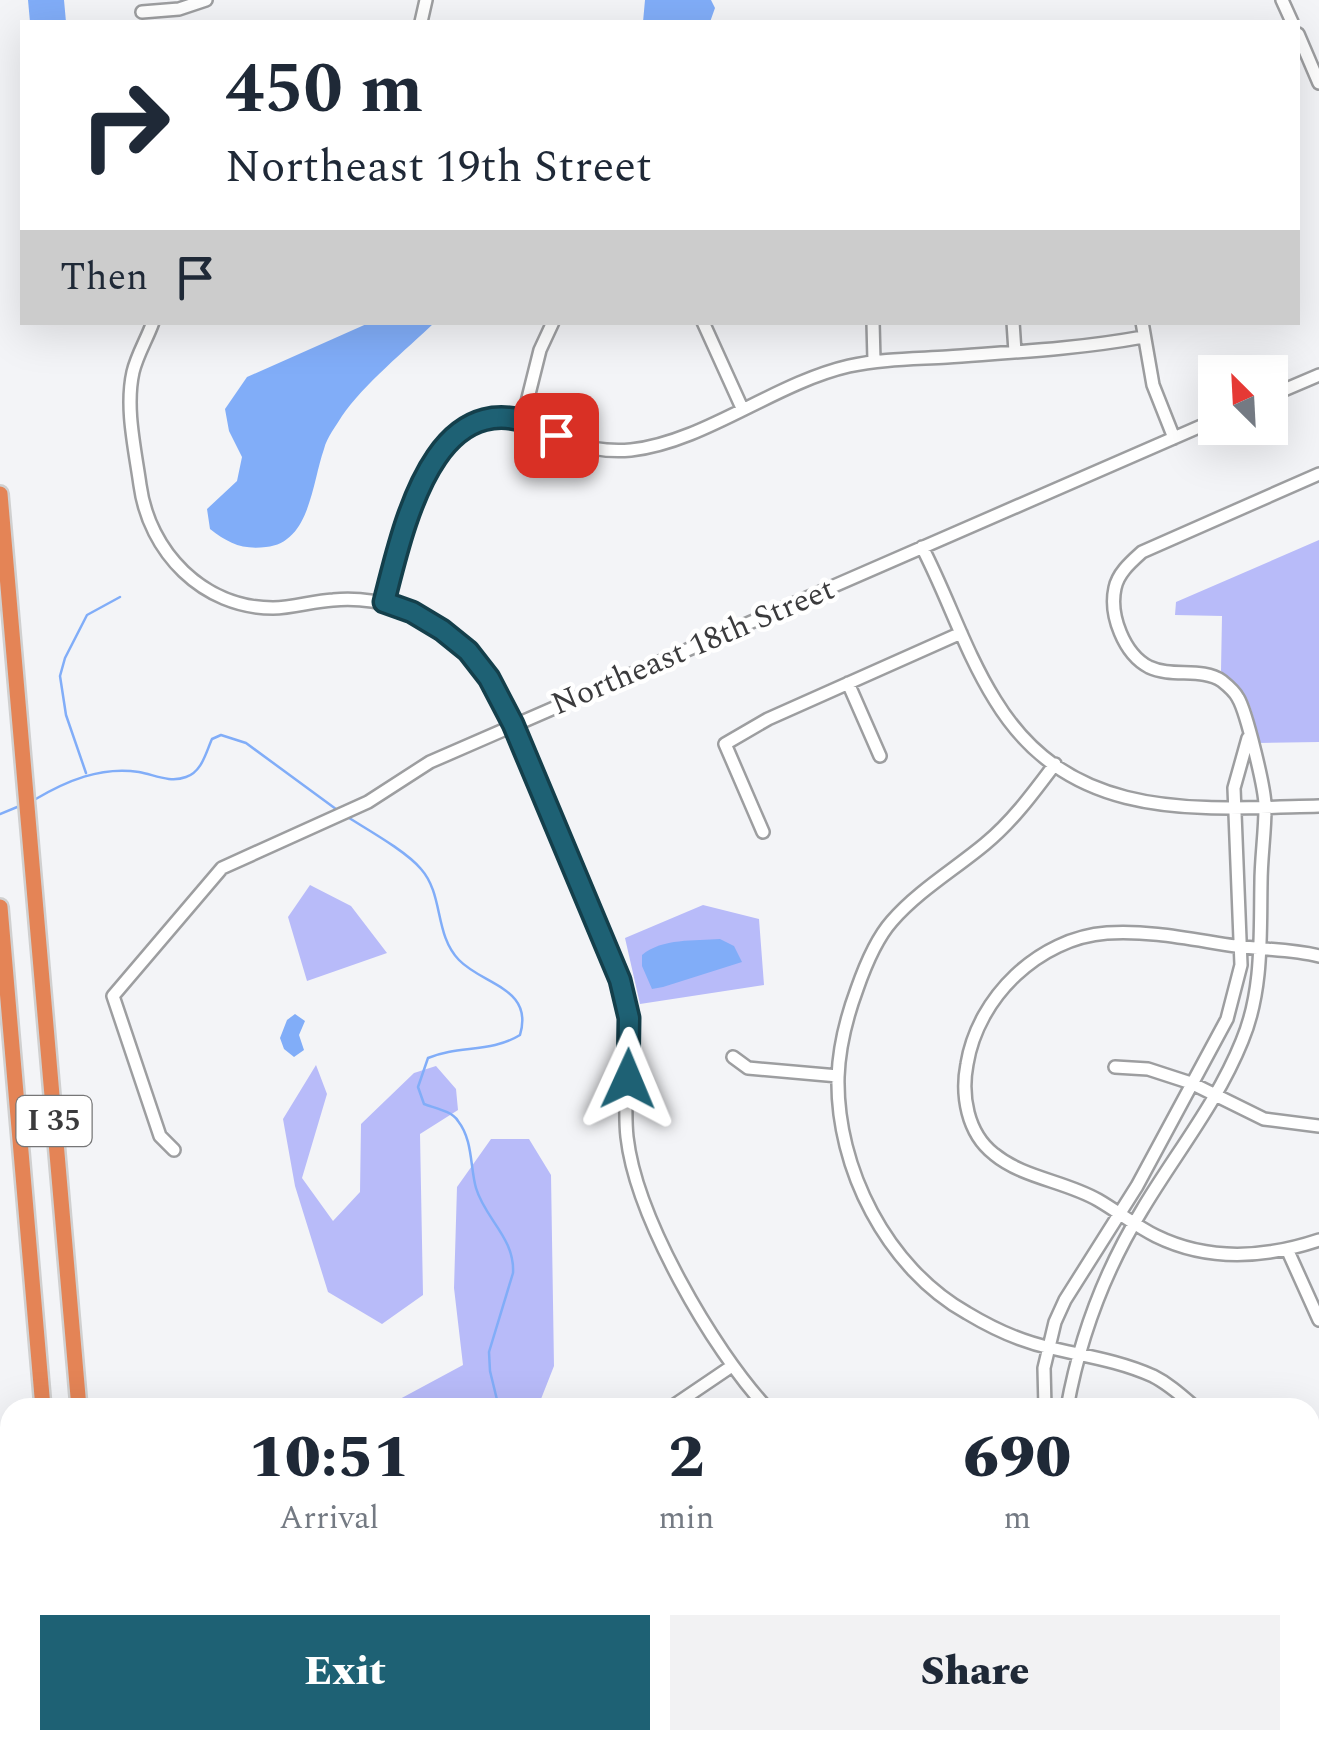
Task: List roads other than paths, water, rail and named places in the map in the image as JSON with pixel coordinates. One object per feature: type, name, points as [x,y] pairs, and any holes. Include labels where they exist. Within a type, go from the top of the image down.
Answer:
[{"type":"highway","name":"I 35","points":[[0,494],[78,1398]]},
{"type":"highway","name":"I 35","points":[[0,907],[42,1398]]},
{"type":"street","points":[[142,12],[179,9],[206,0]]},
{"type":"street","points":[[1300,39],[1319,83]]},
{"type":"street","points":[[152,325],[133,372],[131,413],[144,508],[156,536],[174,562],[212,593],[254,607],[283,608],[333,600],[384,602],[428,620],[456,640],[489,678],[513,724],[625,999],[630,1048],[627,1133],[636,1180],[648,1212],[702,1321],[759,1398]]},
{"type":"street","points":[[523,418],[540,350],[552,325]]},
{"type":"street","points":[[704,325],[742,408]]},
{"type":"street","points":[[872,325],[874,362]]},
{"type":"street","points":[[1013,325],[1015,352]]},
{"type":"street","points":[[1142,325],[1154,384],[1174,438]]},
{"type":"street","points":[[384,602],[409,508],[439,454],[456,434],[476,422],[523,418],[585,446],[617,451],[667,442],[830,371],[874,362],[1143,338]]},
{"type":"street","points":[[1288,388],[1319,375]]},
{"type":"street","name":"Northeast 18th Street","points":[[174,1150],[160,1136],[113,996],[222,868],[368,802],[430,762],[513,724],[1198,427]]},
{"type":"street","points":[[1069,1398],[1101,1286],[1135,1222],[1195,1133],[1244,1038],[1260,948],[1265,789],[1237,696],[1210,675],[1173,674],[1147,666],[1132,653],[1121,636],[1114,609],[1115,586],[1124,569],[1142,552],[1319,474]]},
{"type":"street","points":[[922,547],[995,701],[1036,750],[1055,764],[1094,788],[1152,805],[1190,809],[1319,806]]},
{"type":"street","points":[[763,832],[724,744],[768,718],[961,633]]},
{"type":"street","points":[[848,683],[880,756]]},
{"type":"street","points":[[1046,1398],[1044,1368],[1055,1322],[1078,1274],[1120,1213],[1182,1105],[1226,1018],[1242,965],[1234,788],[1248,734]]},
{"type":"street","points":[[1055,764],[1030,798],[988,842],[890,922],[865,966],[848,1012],[838,1076],[842,1126],[871,1212],[896,1252],[929,1288],[966,1313],[1048,1348],[1080,1353],[1157,1378],[1183,1398]]},
{"type":"street","points":[[1319,956],[1152,934],[1081,937],[1053,949],[1003,987],[974,1032],[964,1098],[973,1128],[990,1152],[1011,1166],[1080,1190],[1176,1245],[1241,1257],[1319,1240]]},
{"type":"street","points":[[733,1057],[748,1068],[838,1076]]},
{"type":"street","points":[[1115,1067],[1148,1069],[1191,1082],[1264,1120],[1319,1126]]},
{"type":"street","points":[[1287,1249],[1319,1320]]},
{"type":"street","points":[[685,1398],[732,1366]]},
{"type":"waterway","points":[[86,773],[66,715],[60,676],[87,615],[120,597]]},
{"type":"waterway","points":[[34,800],[71,781],[111,771],[168,779],[186,777],[200,766],[212,739],[221,735],[246,743],[340,812]]},
{"type":"waterway","points":[[0,814],[22,805]]},
{"type":"waterway","points":[[346,816],[421,869],[433,891],[451,950],[469,968],[504,989],[520,1007],[520,1035],[498,1044],[428,1058],[418,1087],[424,1104],[452,1115],[463,1128],[480,1199],[509,1249],[513,1273],[489,1352],[497,1398]]}]
